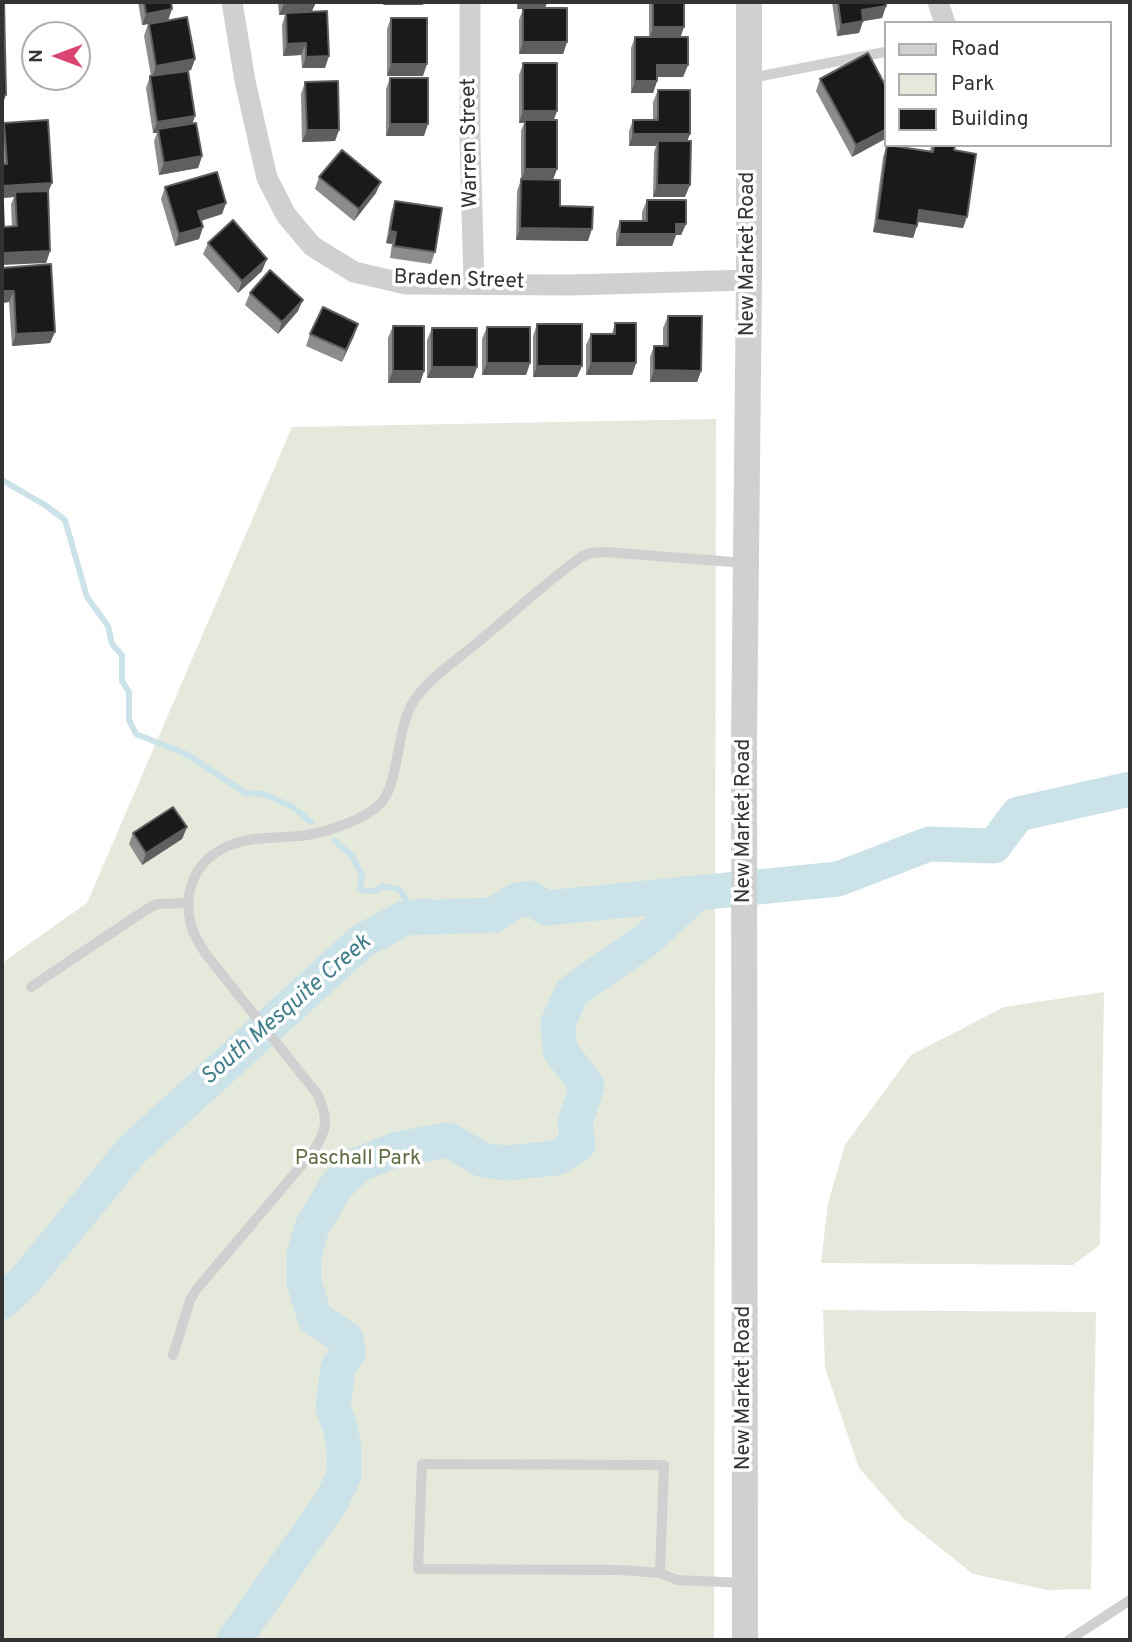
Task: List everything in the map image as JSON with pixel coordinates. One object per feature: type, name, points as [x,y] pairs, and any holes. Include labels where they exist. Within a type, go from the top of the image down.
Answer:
[{"type":"street","name":"Braden Street","points":[[232,2],[245,81],[268,178],[286,215],[312,246],[354,272],[406,284],[571,285],[749,281]]},
{"type":"street","name":"Warren Street","points":[[470,2],[474,284]]},
{"type":"street","name":"New Market Road","points":[[744,1640],[744,742],[749,2]]},
{"type":"street","points":[[938,2],[944,21]]},
{"type":"lane","points":[[749,78],[884,52]]},
{"type":"lane","points":[[173,1355],[190,1300],[196,1290],[312,1153],[325,1131],[326,1121],[318,1095],[205,953],[191,927],[188,903],[190,888],[199,870],[211,856],[228,846],[251,840],[325,831],[368,813],[381,804],[390,789],[402,729],[407,712],[415,699],[444,671],[581,557],[604,552],[746,563]]},
{"type":"lane","points":[[31,987],[157,904],[188,903]]},
{"type":"lane","points":[[660,1573],[664,1465],[422,1464],[418,1569],[621,1570],[660,1573],[677,1580],[745,1583]]},
{"type":"lane","points":[[1069,1640],[1130,1600]]},
{"type":"green space","name":"Paschall Park","points":[[716,419],[714,1640],[2,1640],[2,963],[87,903],[292,427]]},
{"type":"green space","points":[[1104,992],[1100,1245],[1073,1265],[821,1263],[828,1203],[845,1145],[911,1055],[1004,1007]]},
{"type":"green space","points":[[823,1310],[1096,1312],[1091,1589],[1048,1590],[973,1574],[903,1518],[859,1468],[825,1368]]},
{"type":"building","points":[[4,2],[6,95],[2,95]]},
{"type":"building","points":[[144,2],[171,2],[172,9],[146,14]]},
{"type":"building","points":[[653,2],[684,2],[684,27],[653,27]]},
{"type":"building","points":[[838,2],[886,2],[886,6],[862,10],[863,21],[841,25]]},
{"type":"building","points":[[523,8],[567,8],[567,42],[523,42]]},
{"type":"building","points":[[327,11],[329,56],[306,57],[306,43],[287,44],[286,13]]},
{"type":"building","points":[[187,17],[195,59],[156,66],[149,24]]},
{"type":"building","points":[[391,18],[427,18],[427,64],[391,64]]},
{"type":"building","points":[[635,37],[688,37],[688,65],[657,65],[657,81],[635,81]]},
{"type":"building","points":[[868,53],[884,83],[884,131],[856,145],[820,79]]},
{"type":"building","points":[[523,63],[557,63],[557,111],[523,111]]},
{"type":"building","points":[[188,71],[195,116],[157,122],[150,76]]},
{"type":"building","points":[[390,78],[428,78],[428,124],[390,124]]},
{"type":"building","points":[[338,81],[339,130],[307,130],[305,82]]},
{"type":"building","points":[[658,90],[690,90],[690,134],[633,134],[633,120],[658,120]]},
{"type":"building","points":[[48,120],[52,183],[2,186],[2,164],[7,164],[4,123]]},
{"type":"building","points":[[525,120],[557,120],[557,169],[525,169]]},
{"type":"building","points":[[196,123],[202,156],[164,163],[158,129]]},
{"type":"building","points":[[658,141],[691,141],[690,185],[657,185]]},
{"type":"building","points":[[887,147],[933,152],[934,147],[955,147],[954,150],[976,154],[967,217],[919,210],[917,226],[877,220]]},
{"type":"building","points":[[342,150],[381,182],[359,209],[319,177]]},
{"type":"building","points":[[217,172],[226,203],[198,211],[203,227],[179,234],[165,187]]},
{"type":"building","points":[[521,179],[560,180],[560,206],[593,207],[592,229],[520,228]]},
{"type":"building","points":[[48,191],[50,251],[2,253],[2,203],[4,227],[17,226],[15,192]]},
{"type":"building","points":[[647,200],[686,200],[686,224],[676,224],[676,234],[620,234],[620,221],[647,221]]},
{"type":"building","points":[[395,201],[442,208],[435,252],[394,246],[396,232],[390,231]]},
{"type":"building","points":[[233,220],[267,259],[242,281],[208,243]]},
{"type":"building","points":[[51,264],[55,332],[16,334],[14,291],[2,291],[2,268]]},
{"type":"building","points":[[270,270],[303,300],[282,322],[250,293]]},
{"type":"building","points":[[323,307],[358,324],[346,350],[310,334]]},
{"type":"building","points":[[668,316],[702,316],[701,371],[654,370],[654,346],[668,346]]},
{"type":"building","points":[[615,323],[636,323],[636,363],[591,363],[591,334],[615,334]]},
{"type":"building","points":[[537,324],[582,324],[582,366],[537,366]]},
{"type":"building","points":[[393,326],[424,326],[424,371],[393,371]]},
{"type":"building","points":[[487,327],[530,327],[530,363],[487,363]]},
{"type":"building","points":[[432,328],[477,328],[477,367],[432,367]]},
{"type":"building","points":[[173,807],[187,827],[146,853],[133,833]]},
{"type":"waterway","points":[[2,480],[65,520],[87,597],[108,626],[112,644],[122,655],[122,681],[129,692],[129,720],[136,734],[186,754],[245,793],[264,794],[293,807],[311,822]]},
{"type":"waterway","name":"South Mesquite Creek","points":[[2,1302],[27,1278],[132,1150],[362,941],[405,918],[494,915],[515,901],[530,898],[546,908],[838,879],[929,844],[994,846],[1018,814],[1130,789]]},
{"type":"waterway","points":[[335,841],[352,856],[362,875],[360,888],[364,891],[374,891],[383,886],[400,890],[409,904],[426,901],[441,917]]},
{"type":"waterway","name":"South Mesquite Creek","points":[[234,1640],[331,1502],[344,1475],[344,1448],[333,1407],[338,1368],[348,1353],[346,1339],[315,1318],[304,1283],[304,1255],[312,1227],[337,1185],[358,1165],[397,1149],[448,1140],[483,1160],[506,1163],[556,1158],[578,1145],[575,1122],[587,1086],[560,1050],[558,1023],[572,992],[646,940],[697,893]]}]
